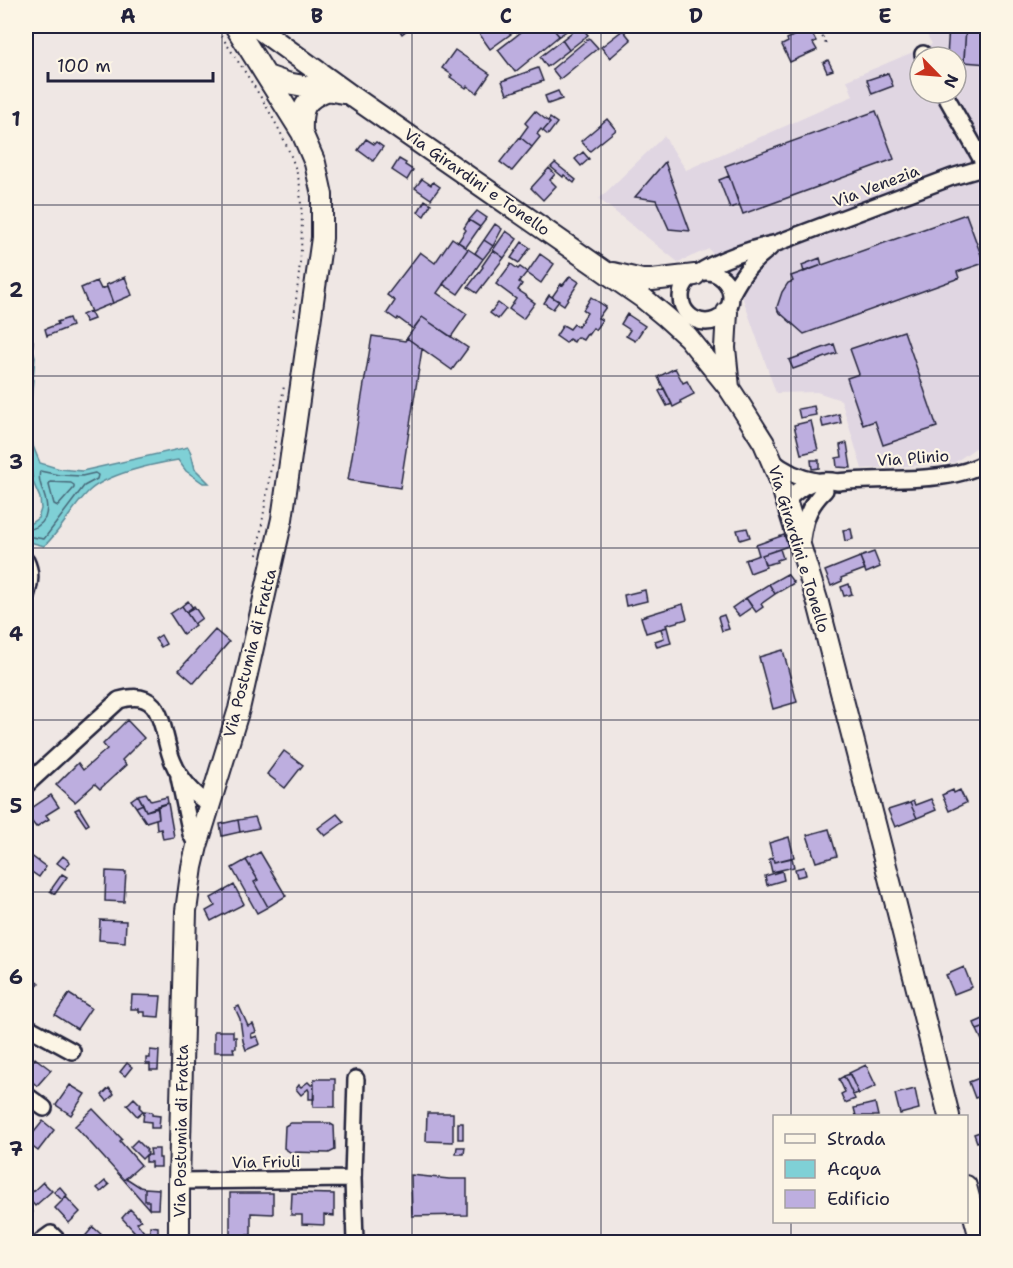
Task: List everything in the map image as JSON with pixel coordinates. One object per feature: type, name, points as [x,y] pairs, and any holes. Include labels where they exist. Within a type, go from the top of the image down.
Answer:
[{"type":"main road","name":"Via Postumia di Fratta","points":[[179,1242],[186,911],[192,867],[239,709],[282,519],[322,238],[322,195],[315,163],[302,133],[235,26]]},
{"type":"main road","name":"Via Girardini e Tonello","points":[[255,26],[643,298],[688,338],[729,388],[753,425],[771,460],[787,500],[824,626],[949,1115]]},
{"type":"main road","points":[[267,76],[270,65],[283,57],[303,61]]},
{"type":"main road","name":"Via Girardini e Tonello","points":[[267,76],[287,83],[349,94]]},
{"type":"main road","points":[[302,133],[301,114],[307,102],[328,90]]},
{"type":"main road","points":[[605,271],[642,280],[696,274]]},
{"type":"main road","points":[[729,303],[725,348],[729,388]]},
{"type":"main road","points":[[968,1193],[981,1242]]},
{"type":"street","points":[[951,105],[987,169]]},
{"type":"street","name":"Via Venezia","points":[[696,274],[707,267],[952,177],[987,169]]},
{"type":"street","name":"Via Venezia","points":[[729,303],[741,277],[749,266],[777,243]]},
{"type":"street","points":[[710,272],[727,282],[729,303],[722,317],[715,321],[700,322],[693,319],[683,307],[681,300],[684,286],[696,274],[710,272]]},
{"type":"street","points":[[771,460],[793,476],[826,484],[808,511],[801,546]]},
{"type":"street","name":"Via Plinio","points":[[787,500],[804,500],[812,497],[826,484],[942,477],[985,467]]},
{"type":"street","points":[[26,561],[30,569],[30,583],[26,596]]},
{"type":"street","points":[[26,785],[107,709],[119,700],[130,696],[142,697],[152,702],[158,711],[172,762],[179,774],[198,798],[209,804]]},
{"type":"street","points":[[179,774],[191,834],[197,846]]},
{"type":"street","points":[[27,1030],[72,1051]]},
{"type":"street","points":[[355,1242],[353,1179],[356,1079]]},
{"type":"street","points":[[26,1095],[44,1108]]},
{"type":"street","name":"Via Friuli","points":[[179,1181],[353,1179]]},
{"type":"street","points":[[40,1242],[51,1234],[59,1242]]},
{"type":"path","points":[[214,26],[287,145],[299,183],[302,216],[301,244],[293,327]]},
{"type":"path","points":[[817,26],[826,44]]},
{"type":"path","points":[[257,555],[285,384]]},
{"type":"shaded area","points":[[922,26],[987,26],[987,440],[954,463],[862,469],[841,400],[817,392],[776,393],[741,293],[709,249],[678,262],[599,199],[664,136],[686,170],[853,96],[847,80],[908,54],[908,105],[968,105],[968,45],[930,45],[932,44]]},
{"type":"water","points":[[34,353],[29,423],[33,446],[40,463],[60,469],[82,471],[188,447],[195,469],[209,483],[203,483],[186,471],[178,460],[130,471],[106,480],[88,492],[44,546],[26,541],[26,524],[38,518],[41,509],[26,448],[30,365],[26,364],[26,356]]},
{"type":"building","points":[[376,26],[412,26],[402,34],[398,28],[382,29]]},
{"type":"building","points":[[486,26],[522,26],[490,49],[478,32]]},
{"type":"building","points":[[529,26],[551,26],[559,36],[515,72],[498,50]]},
{"type":"building","points":[[551,26],[574,26],[559,36]]},
{"type":"building","points":[[580,26],[588,35],[569,50],[562,40]]},
{"type":"building","points":[[949,26],[966,26],[965,45],[948,45]]},
{"type":"building","points":[[966,26],[988,26],[988,64],[968,62],[968,45],[965,45]]},
{"type":"building","points":[[809,28],[816,41],[813,43],[817,50],[790,62],[782,45],[788,42],[787,39]]},
{"type":"building","points":[[623,30],[631,40],[610,58],[601,47]]},
{"type":"building","points":[[589,38],[598,48],[560,79],[552,69]]},
{"type":"building","points":[[562,40],[569,50],[547,67],[540,57]]},
{"type":"building","points":[[455,50],[490,74],[477,93],[450,77],[452,75],[442,68]]},
{"type":"building","points":[[828,60],[833,70],[827,72],[823,63]]},
{"type":"building","points":[[538,68],[543,81],[507,94],[502,81]]},
{"type":"building","points":[[888,73],[893,86],[872,94],[867,80]]},
{"type":"building","points":[[558,91],[562,99],[548,104],[545,96]]},
{"type":"building","points":[[535,111],[550,123],[537,134],[540,137],[532,147],[520,137],[528,126],[525,123]]},
{"type":"building","points":[[876,111],[894,159],[743,214],[725,166]]},
{"type":"building","points":[[550,118],[557,123],[548,135],[543,131],[550,123],[548,121]]},
{"type":"building","points":[[607,119],[616,130],[590,151],[581,141]]},
{"type":"building","points":[[520,137],[532,147],[512,171],[500,162]]},
{"type":"building","points":[[366,139],[383,147],[373,161],[358,150]]},
{"type":"building","points":[[583,152],[589,159],[581,166],[575,159]]},
{"type":"building","points":[[399,159],[413,170],[407,180],[392,170]]},
{"type":"building","points":[[665,162],[690,231],[669,229],[656,200],[635,197]]},
{"type":"building","points":[[555,163],[576,180],[574,183],[551,167]]},
{"type":"building","points":[[549,168],[555,174],[550,180],[556,186],[543,200],[531,188]]},
{"type":"building","points":[[729,176],[739,205],[730,208],[719,180]]},
{"type":"building","points":[[422,179],[431,185],[433,182],[440,187],[431,199],[415,188]]},
{"type":"building","points":[[425,200],[431,204],[424,216],[418,212]]},
{"type":"building","points":[[477,211],[487,218],[480,227],[469,220]]},
{"type":"building","points":[[966,214],[984,263],[957,272],[959,278],[804,334],[778,311],[777,307],[782,292],[788,283],[793,281],[791,276]]},
{"type":"building","points":[[469,220],[480,227],[466,247],[458,242]]},
{"type":"building","points":[[495,224],[502,229],[493,246],[484,240]]},
{"type":"building","points":[[506,231],[517,239],[504,258],[493,250]]},
{"type":"building","points":[[452,238],[468,249],[437,293],[467,314],[451,337],[422,317],[413,329],[387,313],[395,301],[387,295],[420,252],[435,263]]},
{"type":"building","points":[[484,240],[493,246],[483,259],[475,253]]},
{"type":"building","points":[[522,242],[530,248],[519,263],[511,258]]},
{"type":"building","points":[[468,249],[483,259],[458,294],[443,284]]},
{"type":"building","points":[[493,250],[504,258],[477,293],[468,287]]},
{"type":"building","points":[[540,254],[554,264],[541,283],[527,273]]},
{"type":"building","points":[[820,258],[822,265],[804,272],[802,265]]},
{"type":"building","points":[[511,264],[527,272],[519,282],[522,284],[518,290],[535,303],[523,319],[509,309],[516,299],[496,284]]},
{"type":"building","points":[[570,276],[579,282],[564,305],[552,297]]},
{"type":"building","points":[[125,277],[132,295],[113,303],[106,285]]},
{"type":"building","points":[[97,281],[101,289],[107,287],[113,303],[91,312],[81,288]]},
{"type":"building","points":[[549,295],[559,301],[553,309],[544,303]]},
{"type":"building","points":[[591,297],[606,307],[598,318],[602,320],[595,330],[593,328],[583,340],[577,337],[574,342],[569,339],[566,343],[556,336],[563,325],[570,329],[574,324],[578,327],[587,313],[583,310]]},
{"type":"building","points":[[498,303],[506,309],[498,319],[490,313]]},
{"type":"building","points":[[90,311],[94,319],[86,322],[82,315]]},
{"type":"building","points":[[627,314],[645,326],[635,341],[626,336],[630,330],[621,324]]},
{"type":"building","points":[[422,317],[468,348],[452,370],[407,338]]},
{"type":"building","points":[[69,318],[72,326],[47,336],[45,329]]},
{"type":"building","points":[[904,331],[937,427],[883,445],[875,421],[863,425],[847,378],[859,374],[850,349]]},
{"type":"building","points":[[372,336],[405,341],[407,338],[422,349],[400,488],[348,480]]},
{"type":"building","points":[[26,341],[33,341],[32,352],[26,352]]},
{"type":"building","points":[[834,344],[837,353],[793,369],[789,360]]},
{"type":"building","points":[[675,368],[683,383],[687,381],[694,394],[673,407],[658,377]]},
{"type":"building","points":[[664,388],[672,404],[667,406],[659,391]]},
{"type":"building","points":[[814,406],[816,415],[800,418],[798,409]]},
{"type":"building","points":[[839,414],[841,423],[823,427],[821,419]]},
{"type":"building","points":[[811,421],[818,450],[801,454],[794,425]]},
{"type":"building","points":[[847,443],[851,468],[837,467],[836,458],[842,457],[840,445]]},
{"type":"building","points":[[811,460],[819,460],[819,468],[812,469]]},
{"type":"building","points":[[747,528],[750,537],[740,540],[737,530]]},
{"type":"building","points":[[851,529],[853,539],[845,541],[843,530]]},
{"type":"building","points":[[784,535],[788,546],[762,555],[766,567],[750,573],[745,560],[759,555],[756,545]]},
{"type":"building","points":[[780,549],[783,558],[765,565],[762,555]]},
{"type":"building","points":[[874,552],[880,567],[866,573],[860,557]]},
{"type":"building","points":[[860,557],[865,569],[841,578],[842,581],[831,586],[825,571]]},
{"type":"building","points":[[787,574],[794,583],[775,594],[769,584]]},
{"type":"building","points":[[769,584],[775,594],[761,604],[763,607],[756,612],[746,598]]},
{"type":"building","points":[[849,584],[852,594],[844,596],[841,587]]},
{"type":"building","points":[[645,590],[647,601],[626,606],[624,595]]},
{"type":"building","points":[[746,598],[752,607],[739,616],[732,608]]},
{"type":"building","points":[[188,601],[193,608],[186,612],[182,606]]},
{"type":"building","points":[[683,604],[687,619],[646,633],[641,617]]},
{"type":"building","points":[[182,606],[195,625],[183,634],[170,614]]},
{"type":"building","points":[[194,606],[202,618],[194,624],[186,612]]},
{"type":"building","points":[[724,615],[729,629],[722,631],[718,617]]},
{"type":"building","points":[[667,627],[671,643],[657,647],[655,641],[664,638],[661,629]]},
{"type":"building","points":[[215,630],[229,642],[194,683],[179,670]]},
{"type":"building","points":[[161,635],[166,644],[161,647],[155,639]]},
{"type":"building","points":[[783,650],[797,702],[773,709],[759,657]]},
{"type":"building","points":[[127,720],[144,738],[122,760],[126,765],[100,789],[95,784],[75,802],[56,785],[78,763],[83,770],[107,749],[103,744]]},
{"type":"building","points":[[284,751],[303,765],[285,788],[267,774]]},
{"type":"building","points":[[953,790],[954,793],[960,790],[966,803],[949,811],[942,795]]},
{"type":"building","points":[[146,793],[151,801],[167,797],[168,803],[146,811],[138,795]]},
{"type":"building","points":[[51,795],[59,807],[46,815],[49,819],[36,827],[32,822],[26,826],[26,812]]},
{"type":"building","points":[[138,795],[143,804],[136,807],[131,800]]},
{"type":"building","points":[[931,799],[936,810],[917,818],[910,803],[913,801],[915,805]]},
{"type":"building","points":[[168,803],[174,837],[163,839],[161,829],[157,830],[156,819],[159,818],[157,806]]},
{"type":"building","points":[[910,803],[917,818],[895,827],[888,810]]},
{"type":"building","points":[[143,804],[146,811],[158,808],[159,818],[146,822],[136,807]]},
{"type":"building","points":[[79,808],[89,824],[86,826],[75,810]]},
{"type":"building","points":[[337,814],[344,822],[325,836],[318,828]]},
{"type":"building","points":[[255,817],[259,828],[240,832],[238,820]]},
{"type":"building","points":[[238,820],[240,832],[222,836],[220,824]]},
{"type":"building","points":[[829,829],[837,856],[816,862],[807,835]]},
{"type":"building","points":[[789,837],[794,857],[774,862],[769,843]]},
{"type":"building","points":[[26,852],[46,867],[39,877],[26,868]]},
{"type":"building","points":[[260,852],[286,896],[268,907],[254,882],[258,880],[246,860]]},
{"type":"building","points":[[63,856],[70,862],[65,869],[57,863]]},
{"type":"building","points":[[773,858],[774,862],[792,858],[794,867],[772,872],[769,859]]},
{"type":"building","points":[[246,860],[258,880],[254,882],[268,907],[257,913],[232,868]]},
{"type":"building","points":[[804,867],[806,875],[797,877],[795,869]]},
{"type":"building","points":[[106,871],[126,872],[124,902],[105,901]]},
{"type":"building","points":[[782,871],[784,880],[767,885],[765,876]]},
{"type":"building","points":[[62,874],[67,877],[55,894],[50,891]]},
{"type":"building","points":[[234,885],[244,904],[211,921],[206,911],[215,906],[211,898]]},
{"type":"building","points":[[100,920],[126,921],[125,942],[99,940]]},
{"type":"building","points":[[964,967],[972,987],[954,994],[946,975]]},
{"type":"building","points":[[26,973],[39,983],[29,999],[26,997]]},
{"type":"building","points":[[69,994],[91,1008],[77,1029],[55,1015]]},
{"type":"building","points":[[132,995],[161,996],[159,1017],[145,1016],[145,1012],[139,1012],[139,1009],[131,1009]]},
{"type":"building","points":[[239,1006],[248,1026],[253,1024],[256,1032],[251,1034],[252,1038],[257,1036],[260,1044],[246,1050],[240,1019],[235,1008]]},
{"type":"building","points":[[988,1017],[988,1026],[977,1030],[974,1023]]},
{"type":"building","points":[[988,1026],[988,1053],[977,1030]]},
{"type":"building","points":[[214,1031],[233,1031],[233,1037],[236,1037],[234,1052],[214,1052]]},
{"type":"building","points":[[150,1050],[159,1051],[158,1070],[150,1070],[150,1064],[146,1064],[146,1058],[150,1058]]},
{"type":"building","points":[[35,1058],[51,1070],[37,1086],[26,1076],[26,1070]]},
{"type":"building","points":[[127,1063],[132,1067],[125,1076],[120,1072]]},
{"type":"building","points":[[866,1065],[876,1086],[859,1094],[849,1073]]},
{"type":"building","points":[[850,1074],[858,1093],[853,1095],[844,1076]]},
{"type":"building","points":[[987,1075],[988,1094],[975,1098],[969,1082]]},
{"type":"building","points":[[844,1076],[855,1099],[845,1103],[841,1094],[845,1092],[839,1079]]},
{"type":"building","points":[[314,1079],[335,1079],[335,1107],[313,1107]]},
{"type":"building","points":[[308,1082],[314,1085],[314,1099],[309,1099],[308,1089],[301,1095],[296,1089],[299,1085],[301,1087]]},
{"type":"building","points":[[70,1085],[85,1094],[71,1115],[56,1105]]},
{"type":"building","points":[[109,1088],[114,1094],[107,1101],[102,1095]]},
{"type":"building","points":[[915,1089],[919,1109],[900,1114],[895,1094]]},
{"type":"building","points":[[134,1098],[143,1111],[137,1116],[127,1105]]},
{"type":"building","points":[[875,1103],[878,1115],[856,1115],[854,1108]]},
{"type":"building","points":[[93,1109],[122,1139],[120,1141],[141,1165],[124,1180],[75,1126]]},
{"type":"building","points":[[144,1111],[160,1116],[159,1128],[151,1128],[151,1122],[143,1121]]},
{"type":"building","points":[[427,1113],[453,1113],[453,1142],[426,1141]]},
{"type":"building","points":[[43,1121],[54,1130],[38,1151],[26,1142]]},
{"type":"building","points":[[290,1123],[329,1123],[334,1126],[335,1150],[329,1153],[290,1152],[284,1148],[285,1126]]},
{"type":"building","points":[[458,1123],[463,1123],[463,1139],[458,1139]]},
{"type":"building","points":[[988,1129],[988,1138],[977,1142],[974,1134]]},
{"type":"building","points":[[137,1140],[148,1153],[142,1159],[130,1147]]},
{"type":"building","points":[[457,1147],[465,1147],[464,1154],[456,1154]]},
{"type":"building","points":[[150,1149],[159,1149],[161,1167],[151,1167],[151,1162],[146,1162],[146,1155],[151,1155]]},
{"type":"building","points":[[411,1175],[467,1179],[467,1215],[412,1216]]},
{"type":"building","points":[[126,1178],[145,1188],[145,1201],[149,1201],[149,1209],[124,1180]]},
{"type":"building","points":[[105,1181],[109,1185],[101,1192],[97,1188]]},
{"type":"building","points":[[43,1182],[52,1191],[35,1206],[27,1197]]},
{"type":"building","points":[[60,1187],[67,1195],[62,1200],[54,1192]]},
{"type":"building","points":[[145,1188],[159,1189],[158,1209],[149,1209],[149,1201],[145,1201]]},
{"type":"building","points":[[230,1193],[273,1193],[273,1214],[251,1213],[251,1235],[230,1235]]},
{"type":"building","points":[[292,1193],[334,1194],[334,1216],[324,1215],[324,1225],[302,1224],[302,1215],[291,1215]]},
{"type":"building","points":[[66,1197],[80,1212],[69,1223],[55,1208]]},
{"type":"building","points":[[26,1204],[33,1212],[26,1220]]},
{"type":"building","points":[[130,1209],[141,1220],[137,1223],[144,1232],[144,1242],[122,1218]]},
{"type":"building","points":[[150,1226],[158,1227],[158,1242],[144,1242],[144,1232],[150,1232]]},
{"type":"building","points":[[93,1227],[103,1236],[97,1242],[84,1242],[82,1240]]}]
